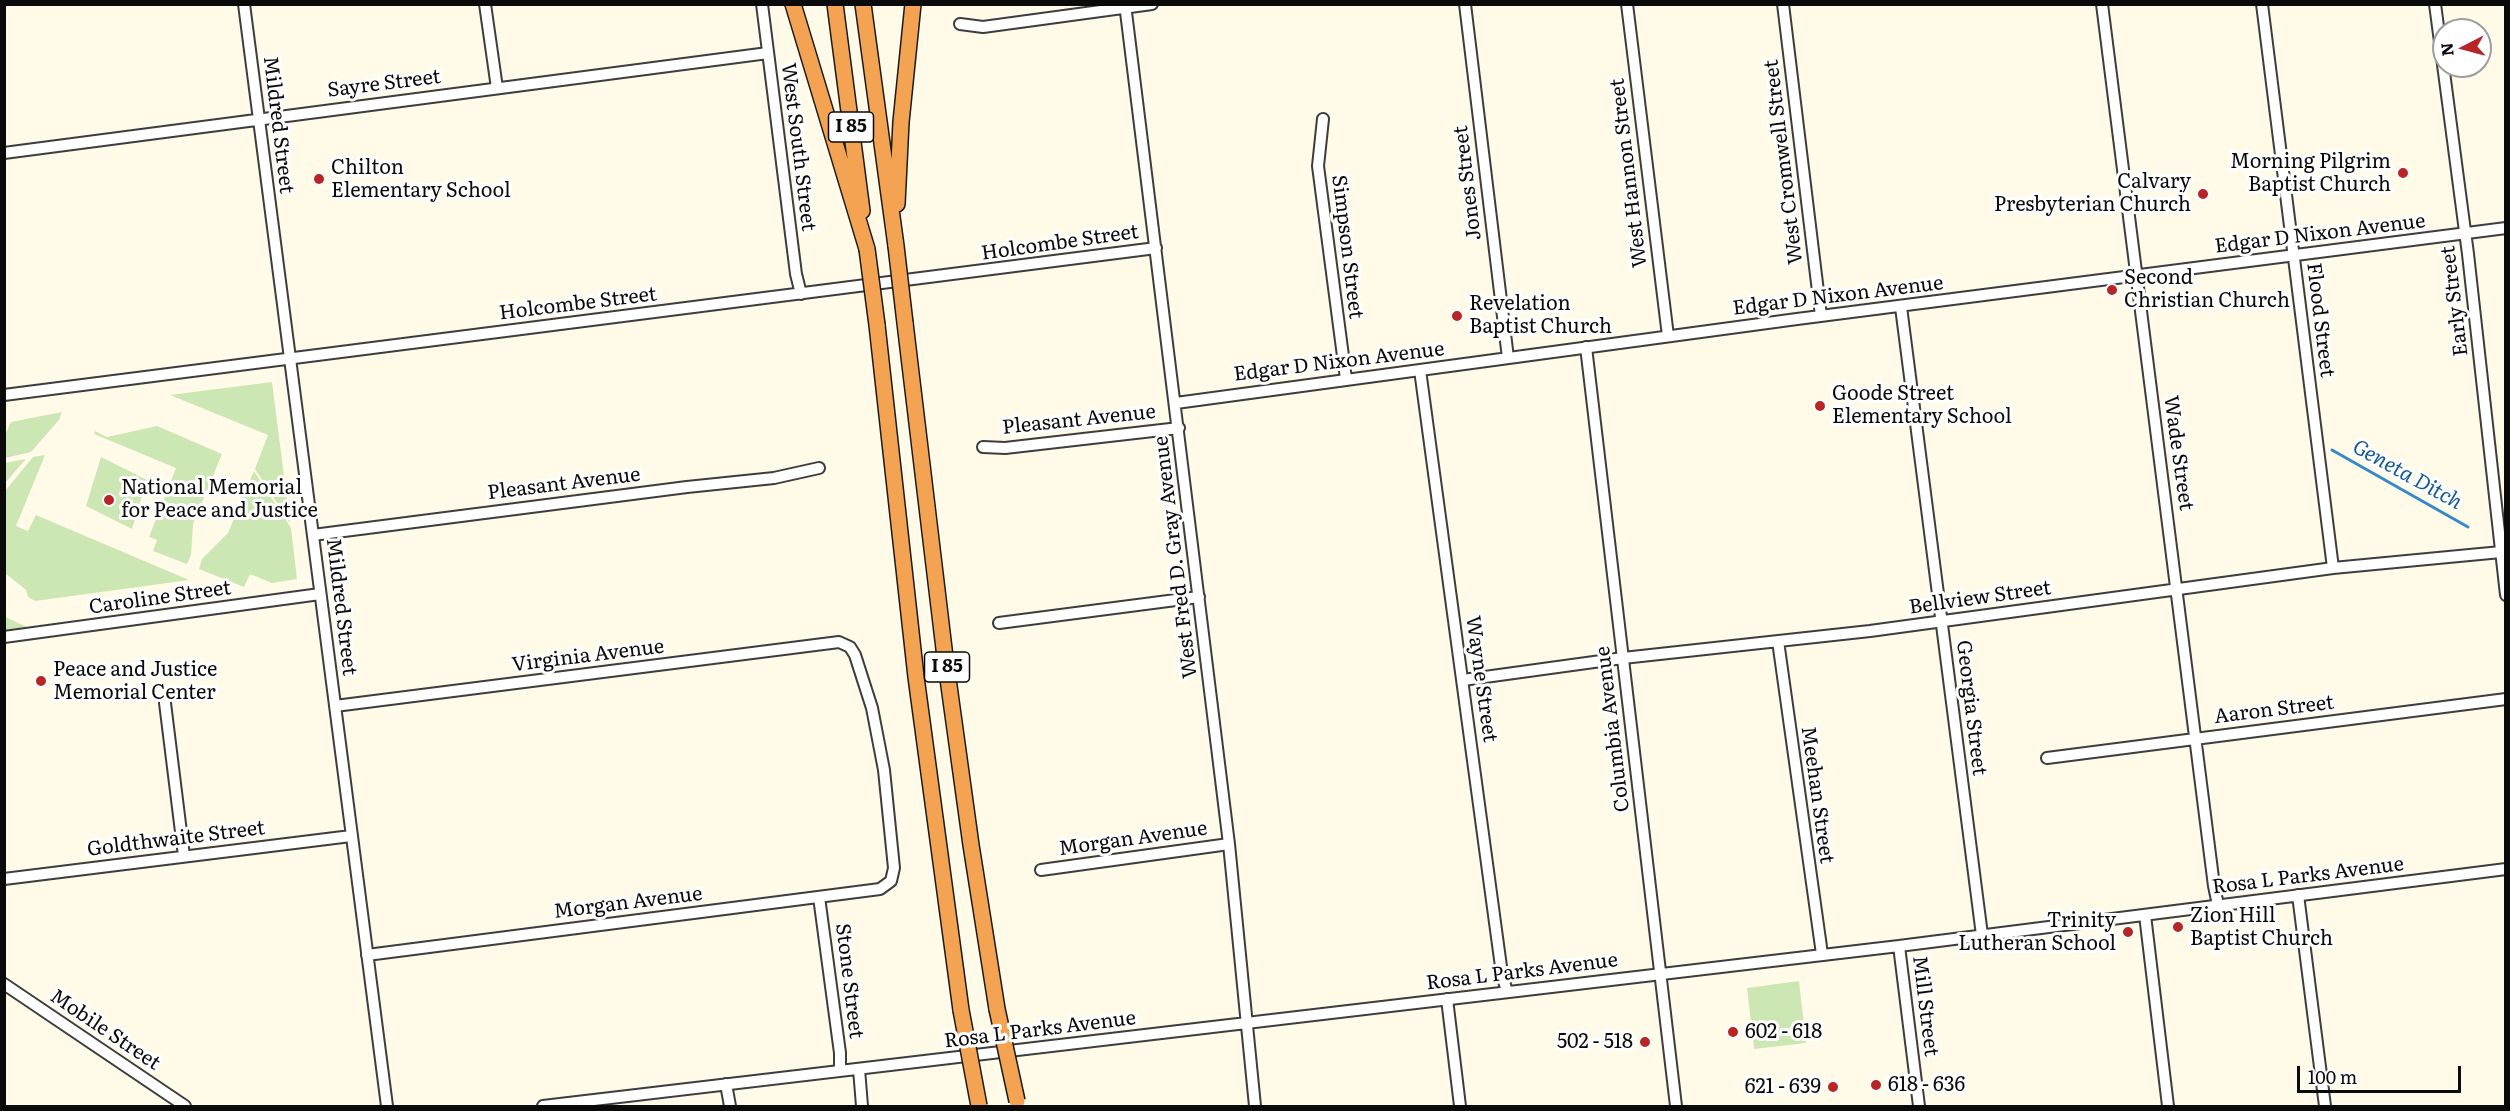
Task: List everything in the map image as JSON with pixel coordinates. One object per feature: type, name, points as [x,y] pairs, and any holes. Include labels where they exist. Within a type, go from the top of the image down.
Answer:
[{"type":"highway","points":[[793,4],[867,249]]},
{"type":"highway","name":"I 85","points":[[835,4],[877,325],[917,688],[961,1010],[979,1106]]},
{"type":"highway","name":"I 85","points":[[863,4],[896,246],[945,657],[971,845],[997,1009],[1017,1104]]},
{"type":"highway","points":[[896,246],[901,122],[913,4]]},
{"type":"street","name":"Mildred Street","points":[[244,4],[387,1107]]},
{"type":"street","points":[[485,4],[497,88]]},
{"type":"street","name":"West South Street","points":[[762,4],[796,274],[801,294]]},
{"type":"street","points":[[960,24],[983,27],[1152,4]]},
{"type":"street","name":"Jones Street","points":[[1465,4],[1508,358]]},
{"type":"street","name":"West Hannon Street","points":[[1627,4],[1668,336]]},
{"type":"street","name":"West Cromwell Street","points":[[1783,4],[1821,316]]},
{"type":"street","name":"Wade Street","points":[[2102,4],[2218,905]]},
{"type":"street","name":"Flood Street","points":[[2262,4],[2333,568]]},
{"type":"street","name":"Early Street","points":[[2435,4],[2465,233],[2505,595]]},
{"type":"street","name":"West Fred D. Gray Avenue","points":[[1126,6],[1229,844],[1255,1107]]},
{"type":"street","name":"Sayre Street","points":[[4,153],[768,53]]},
{"type":"street","name":"Simpson Street","points":[[1323,119],[1318,166],[1346,380]]},
{"type":"street","name":"Edgar D Nixon Avenue","points":[[1176,403],[1668,336],[2505,228]]},
{"type":"street","name":"Holcombe Street","points":[[4,395],[1156,248]]},
{"type":"street","name":"Georgia Street","points":[[1901,307],[1982,935]]},
{"type":"street","name":"Columbia Avenue","points":[[1586,347],[1676,1107]]},
{"type":"street","name":"Wayne Street","points":[[1420,370],[1507,992]]},
{"type":"street","name":"Pleasant Avenue","points":[[983,447],[1005,448],[1179,428]]},
{"type":"street","name":"Pleasant Avenue","points":[[313,535],[774,478],[819,468]]},
{"type":"street","name":"Bellview Street","points":[[1463,680],[1623,658],[1941,621],[2333,568],[2501,552]]},
{"type":"street","name":"Caroline Street","points":[[4,637],[320,594]]},
{"type":"street","points":[[999,623],[1199,597]]},
{"type":"street","name":"Meehan Street","points":[[1778,641],[1822,954]]},
{"type":"street","name":"Virginia Avenue","points":[[336,706],[838,642],[845,644],[855,655],[878,735],[894,868],[891,881]]},
{"type":"street","name":"Aaron Street","points":[[2047,758],[2505,699]]},
{"type":"street","points":[[165,703],[184,856]]},
{"type":"street","name":"Goldthwaite Street","points":[[4,879],[351,836]]},
{"type":"street","name":"Morgan Avenue","points":[[1041,870],[1229,844]]},
{"type":"street","name":"Rosa L Parks Avenue","points":[[543,1107],[1899,946],[2505,869]]},
{"type":"street","name":"Morgan Avenue","points":[[367,955],[879,889],[891,881]]},
{"type":"street","points":[[2298,895],[2325,1107]]},
{"type":"street","name":"Stone Street","points":[[819,897],[840,1053],[840,1070]]},
{"type":"street","points":[[2145,915],[2168,1107]]},
{"type":"street","name":"Mill Street","points":[[1899,946],[1919,1107]]},
{"type":"street","name":"Mobile Street","points":[[4,984],[185,1107]]},
{"type":"street","points":[[1447,999],[1460,1107]]},
{"type":"street","points":[[859,1069],[862,1107]]},
{"type":"street","points":[[726,1084],[730,1107]]},
{"type":"green space","points":[[272,382],[290,523],[255,469],[268,435],[170,395]]},
{"type":"green space","points":[[62,412],[59,420],[31,452],[5,458],[5,435],[11,422]]},
{"type":"green space","points":[[157,426],[222,454],[193,524],[191,555],[187,564],[153,551],[157,540],[149,537],[176,468],[94,434],[95,431],[107,437]]},
{"type":"green space","points":[[45,455],[16,526],[28,531],[36,515],[189,580],[35,601],[28,597],[26,590],[5,573],[5,491],[33,457]]},
{"type":"green space","points":[[101,457],[147,480],[132,529],[86,506]]},
{"type":"green space","points":[[26,459],[5,483],[5,463]]},
{"type":"green space","points":[[254,471],[291,528],[297,579],[272,583],[250,574],[244,587],[199,569],[202,559],[228,533]]},
{"type":"green space","points":[[5,617],[27,627],[5,630]]},
{"type":"green space","points":[[1799,981],[1806,1043],[1754,1049],[1747,988]]},
{"type":"waterway","name":"Geneta Ditch","points":[[2332,450],[2468,527]]},
{"type":"place","name":"Morning Pilgrim Baptist Church","points":[[2403,173]]},
{"type":"place","name":"Chilton Elementary School","points":[[319,179]]},
{"type":"place","name":"Calvary Presbyterian Church","points":[[2203,194]]},
{"type":"place","name":"Second Christian Church","points":[[2112,290]]},
{"type":"place","name":"Revelation Baptist Church","points":[[1457,316]]},
{"type":"place","name":"Goode Street Elementary School","points":[[1820,406]]},
{"type":"place","name":"National Memorial for Peace and Justice","points":[[109,500]]},
{"type":"place","name":"Peace and Justice Memorial Center","points":[[41,681]]},
{"type":"place","name":"Zion Hill Baptist Church","points":[[2178,927]]},
{"type":"place","name":"Trinity Lutheran School","points":[[2128,932]]},
{"type":"place","name":"602 - 618","points":[[1733,1032]]},
{"type":"place","name":"502 - 518","points":[[1645,1042]]},
{"type":"place","name":"618 - 636","points":[[1876,1085]]},
{"type":"place","name":"621 - 639","points":[[1833,1087]]}]
